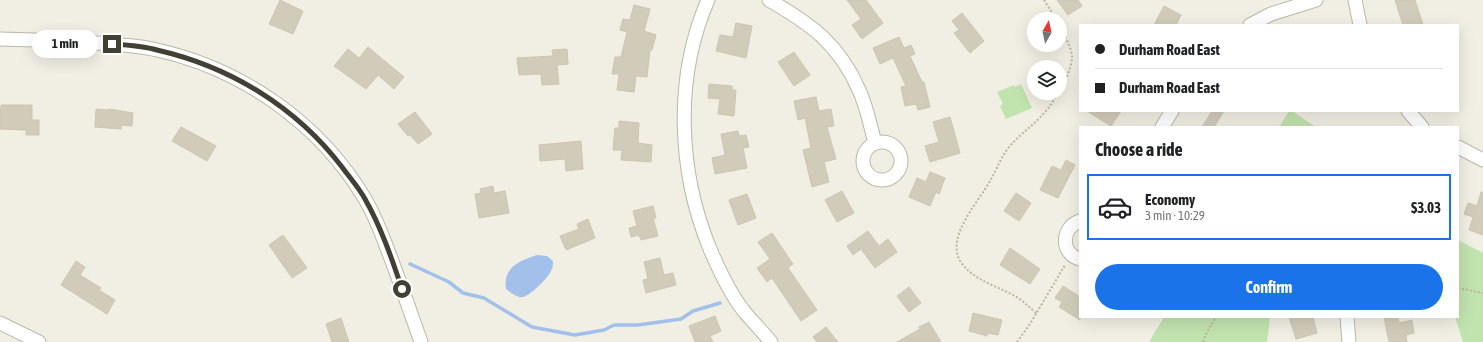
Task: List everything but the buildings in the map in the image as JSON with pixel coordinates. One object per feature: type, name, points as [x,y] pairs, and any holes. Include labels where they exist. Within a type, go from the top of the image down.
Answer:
[{"type":"street","points":[[708,0],[696,34],[689,67],[686,93],[685,151],[689,178],[700,225],[718,267],[744,310],[772,342]]},
{"type":"street","points":[[769,0],[808,24],[827,40],[841,56],[860,91],[875,143]]},
{"type":"street","points":[[1252,24],[1271,14],[1316,0]]},
{"type":"street","points":[[1355,0],[1360,24]]},
{"type":"street","points":[[0,39],[87,42],[156,49],[184,57],[240,80],[264,94],[288,111],[311,131],[332,154],[365,199],[382,234],[421,342]]},
{"type":"street","points":[[1163,126],[1171,112]]},
{"type":"street","points":[[1409,112],[1421,126]]},
{"type":"street","points":[[1459,148],[1483,160]]},
{"type":"street","points":[[1076,257],[1066,246],[1065,238],[1067,230],[1072,224],[1079,221]]},
{"type":"street","points":[[1347,318],[1349,342]]},
{"type":"street","points":[[0,323],[39,342]]},
{"type":"path","points":[[1044,0],[1052,12]]},
{"type":"path","points":[[1067,40],[1072,57],[1067,75]]},
{"type":"path","points":[[1036,313],[1014,296],[970,273],[956,254],[956,244],[970,211],[991,181],[1000,159],[1018,137],[1044,114],[1053,100]]},
{"type":"path","points":[[1017,342],[1064,267],[1076,257]]},
{"type":"path","points":[[1459,288],[1483,293]]},
{"type":"path","points":[[1203,342],[1215,318]]},
{"type":"green space","points":[[1021,84],[1027,100],[1032,108],[1006,119],[1000,106],[1003,104],[997,92],[1014,85],[1015,87]]},
{"type":"green space","points":[[1288,112],[1294,112],[1314,126],[1280,126]]},
{"type":"green space","points":[[1459,241],[1483,253],[1483,342],[1463,342],[1455,318],[1459,318]]},
{"type":"green space","points":[[1163,318],[1270,318],[1267,342],[1149,342]]},
{"type":"water","points":[[537,255],[547,256],[553,261],[552,270],[535,290],[526,296],[521,297],[512,294],[506,289],[507,275],[510,270],[518,263]]},
{"type":"waterway","points":[[410,264],[449,282],[463,293],[484,298],[532,327],[575,335],[604,330],[614,325],[638,325],[681,319],[693,311],[720,303]]},
{"type":"route","points":[[112,44],[156,49],[184,57],[240,80],[264,94],[288,111],[311,131],[332,154],[365,199],[382,234],[402,289]]}]
